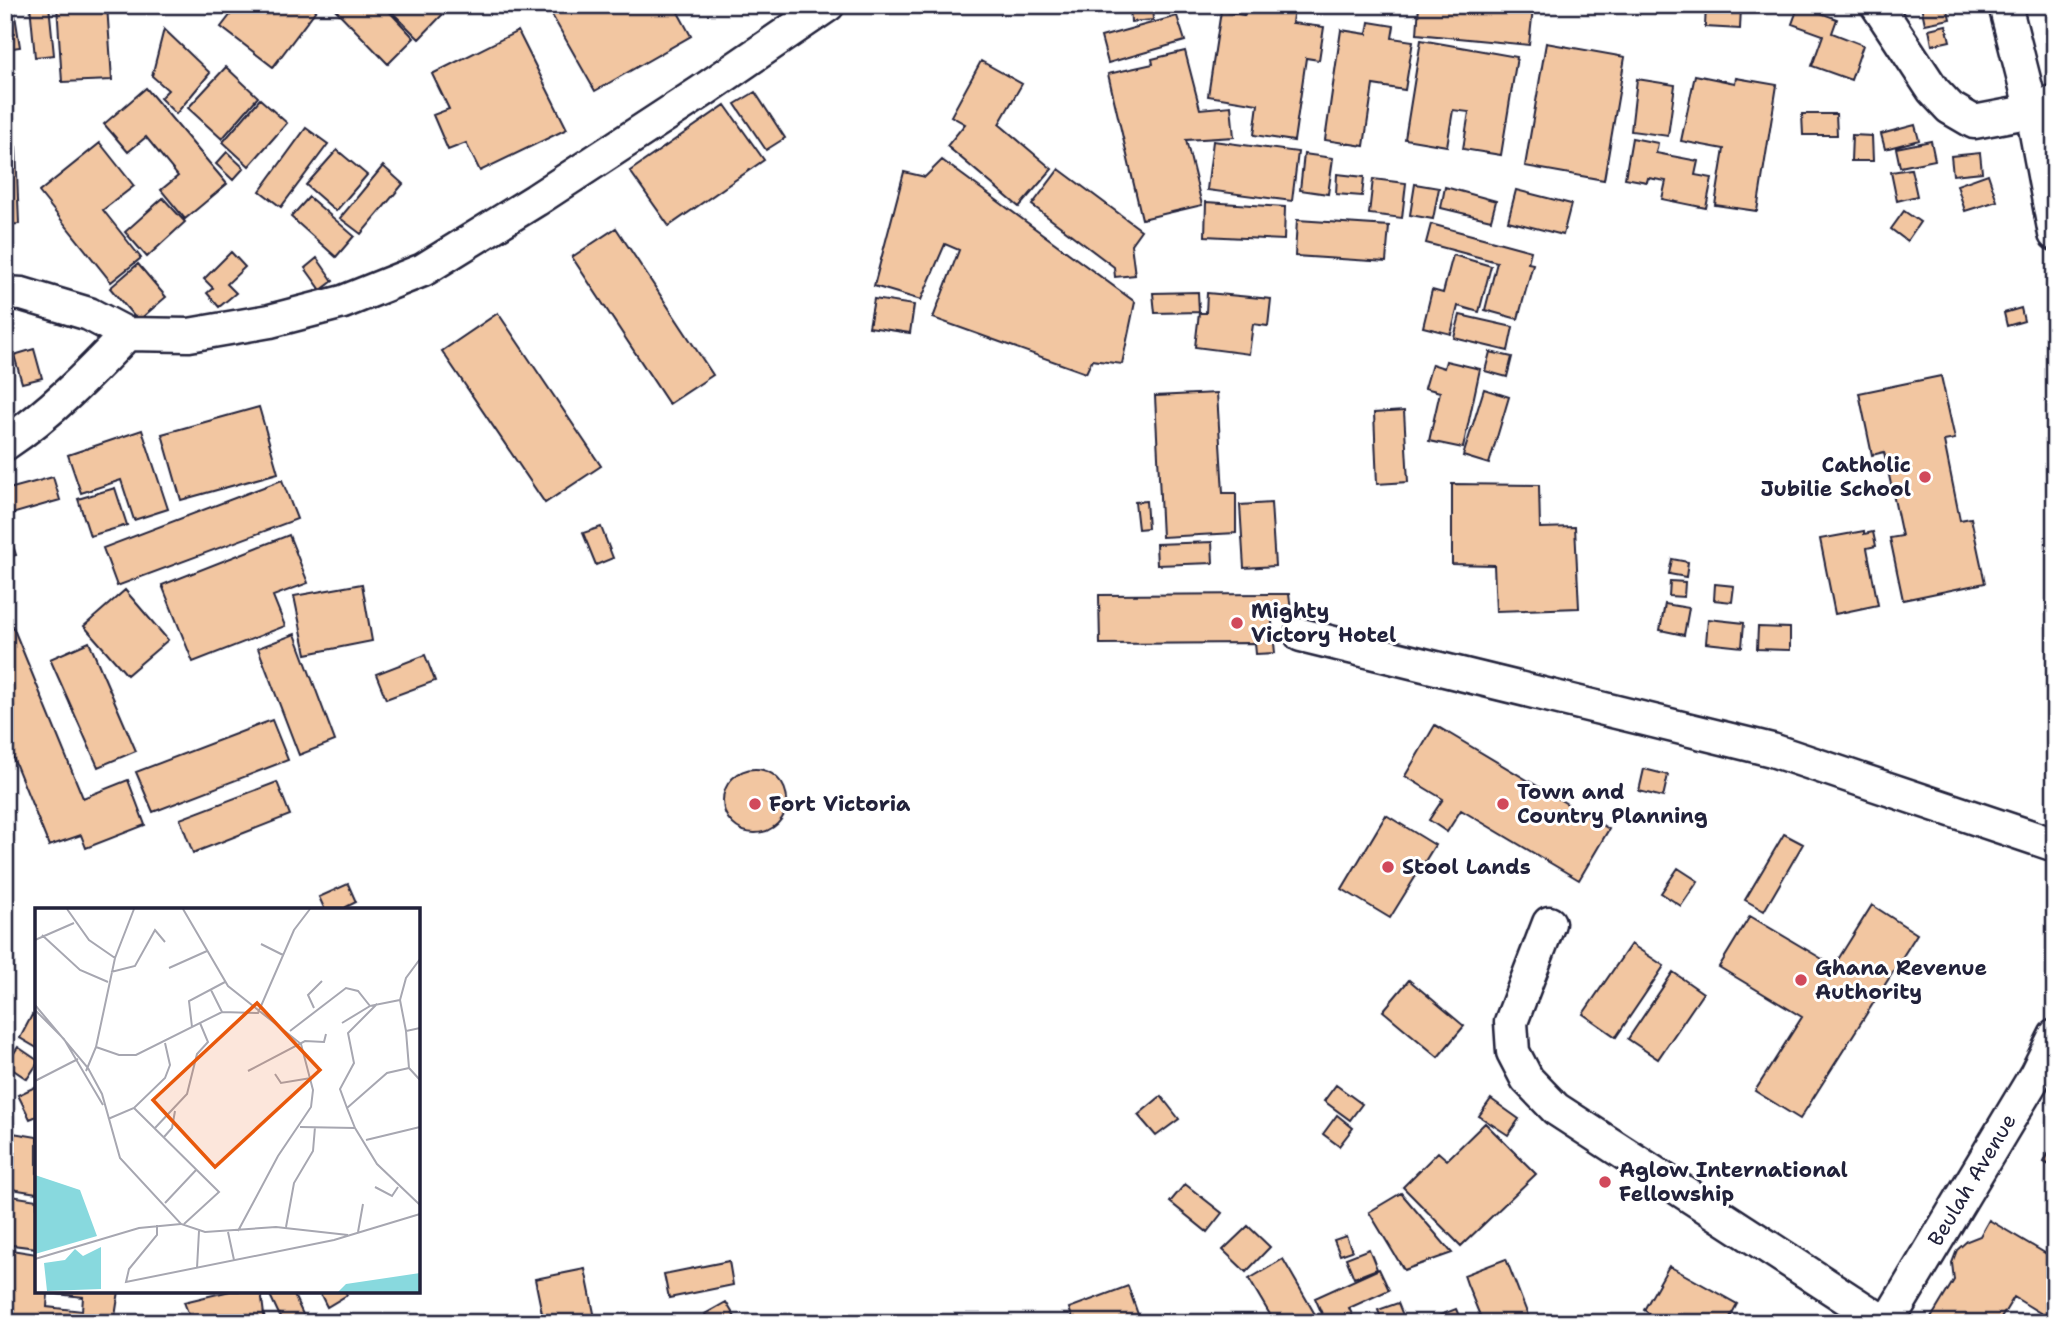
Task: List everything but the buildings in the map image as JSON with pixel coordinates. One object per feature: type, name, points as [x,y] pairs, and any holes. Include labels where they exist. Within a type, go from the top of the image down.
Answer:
[{"type":"street","points":[[5,293],[22,295],[89,314],[127,334],[189,335],[271,321],[343,302],[423,270],[701,93],[828,5]]},
{"type":"street","points":[[1877,5],[1933,90],[1950,108],[1974,122],[2043,106]]},
{"type":"street","points":[[2005,5],[2043,106],[2055,234]]},
{"type":"street","points":[[5,444],[31,426],[82,381],[127,334]]},
{"type":"street","points":[[1301,635],[1772,750],[2055,845]]},
{"type":"street","points":[[1549,923],[1511,1021],[1513,1052],[1527,1079],[1556,1109],[1886,1323]]},
{"type":"street","name":"Beulah Avenue","points":[[1886,1323],[2036,1074],[2055,1035]]},
{"type":"place","name":"Catholic Jubilie School","points":[[1925,477]]},
{"type":"place","name":"Mighty Victory Hotel","points":[[1237,623]]},
{"type":"place","name":"Fort Victoria","points":[[755,804]]},
{"type":"place","name":"Town and Country Planning","points":[[1503,804]]},
{"type":"place","name":"Stool Lands","points":[[1388,867]]},
{"type":"place","name":"Ghana Revenue Authority","points":[[1801,980]]},
{"type":"place","name":"Aglow International Fellowship","points":[[1605,1182]]}]
